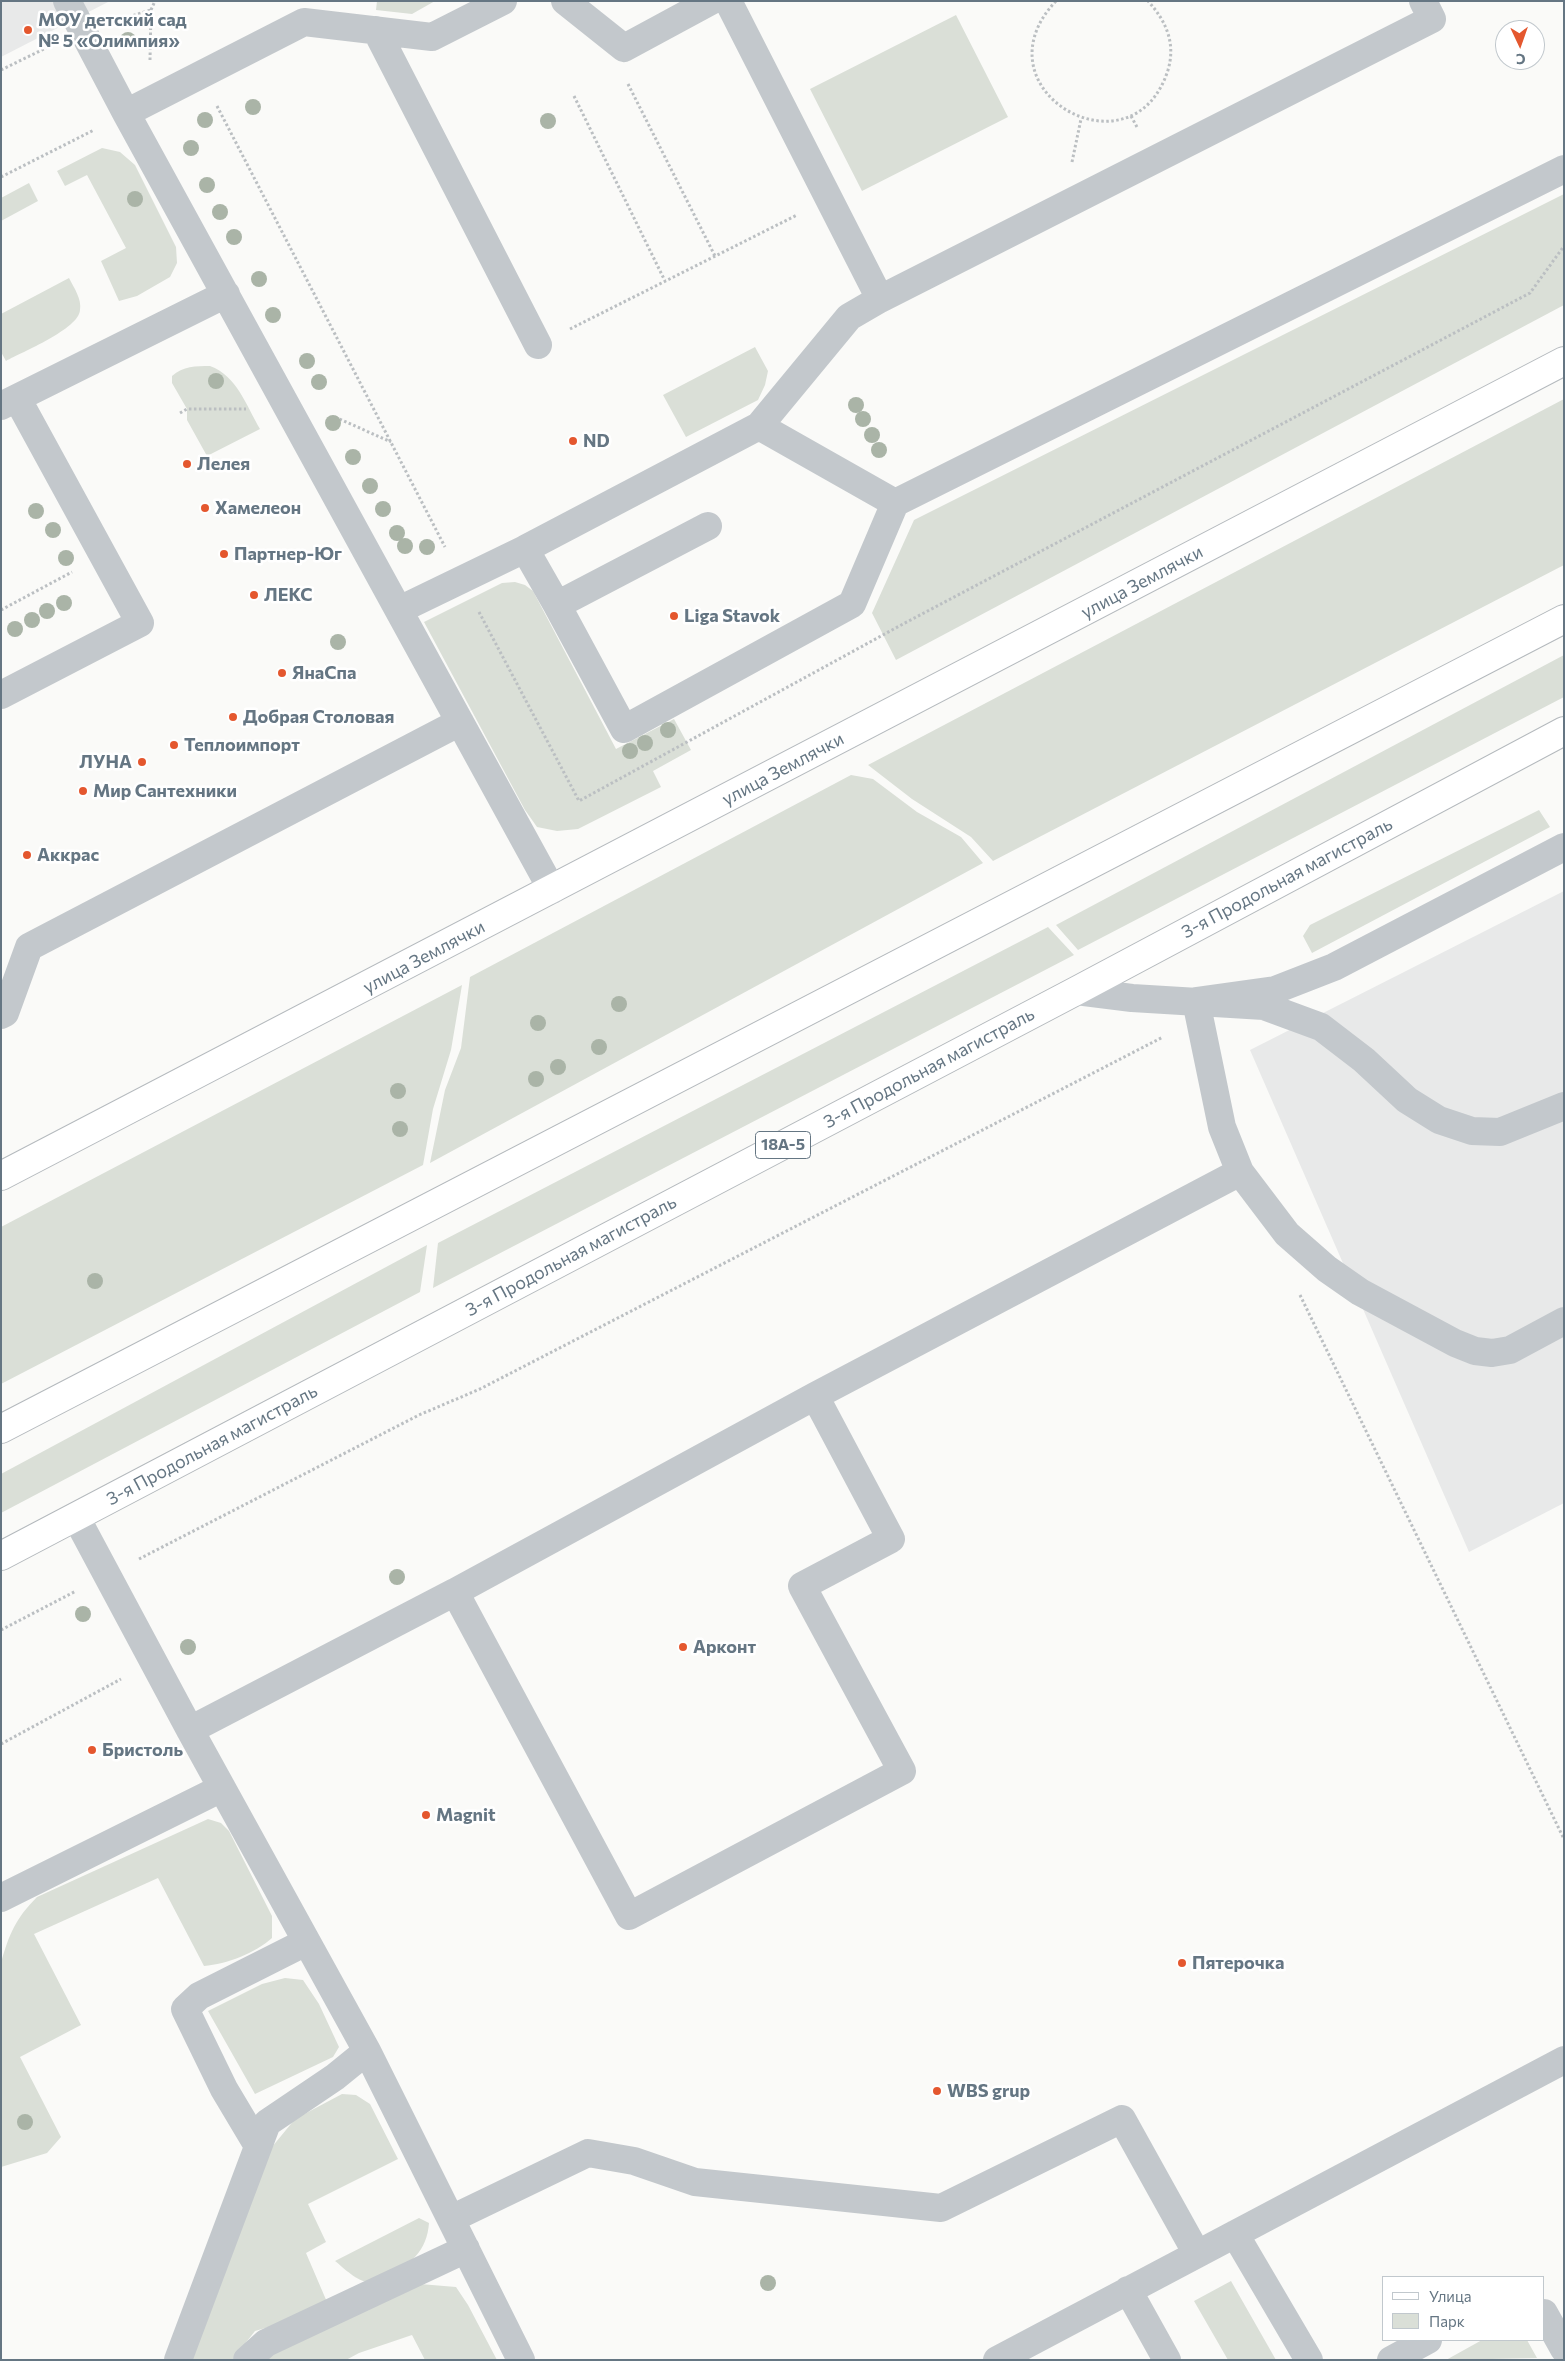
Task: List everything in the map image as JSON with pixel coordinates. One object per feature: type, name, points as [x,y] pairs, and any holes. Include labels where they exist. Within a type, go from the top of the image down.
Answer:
[{"type":"main road","name":"улица Землячки","points":[[1,1176],[1564,361]]},
{"type":"main road","points":[[1,1429],[1564,619]]},
{"type":"main road","name":"3-я Продольная магистраль","points":[[1,1556],[1076,991],[1564,731]]},
{"type":"street","points":[[67,1],[126,114],[552,890]]},
{"type":"street","points":[[126,114],[200,74],[304,22],[432,38],[503,1]]},
{"type":"street","points":[[565,1],[624,48],[711,1]]},
{"type":"street","points":[[728,1],[880,299]]},
{"type":"street","points":[[399,610],[524,549],[759,426],[849,317],[880,299],[1432,19],[1423,1]]},
{"type":"street","points":[[376,30],[538,345]]},
{"type":"street","points":[[524,549],[557,605],[624,729],[852,604],[895,503],[1564,169]]},
{"type":"street","points":[[1,695],[140,623],[104,556],[9,402],[226,294]]},
{"type":"street","points":[[759,426],[895,503]]},
{"type":"street","points":[[557,605],[708,526]]},
{"type":"street","points":[[1,1015],[5,1013],[29,947],[460,722]]},
{"type":"street","points":[[1196,1001],[1274,990],[1334,967],[1564,846]]},
{"type":"street","points":[[1076,991],[1132,998],[1264,1006],[1321,1027],[1364,1060],[1408,1100],[1439,1120],[1472,1131],[1500,1132],[1564,1106]]},
{"type":"street","points":[[1196,1001],[1222,1127],[1240,1172],[1287,1234],[1327,1269],[1360,1292],[1455,1343],[1475,1351],[1492,1353],[1510,1350],[1564,1321]]},
{"type":"street","points":[[190,1730],[455,1592],[815,1396],[1240,1172]]},
{"type":"street","points":[[455,1592],[629,1916],[902,1771],[802,1586],[891,1539],[815,1396]]},
{"type":"street","points":[[76,1517],[106,1576],[367,2051],[521,2360]]},
{"type":"street","points":[[1,1898],[222,1788]]},
{"type":"street","points":[[258,2146],[224,2089],[185,2009],[199,1996],[306,1942]]},
{"type":"street","points":[[178,2360],[267,2123],[335,2077],[367,2051]]},
{"type":"street","points":[[997,2360],[1564,2060]]},
{"type":"street","points":[[451,2219],[588,2153],[634,2161],[695,2182],[941,2208],[1122,2118],[1197,2254]]},
{"type":"street","points":[[1235,2234],[1309,2360]]},
{"type":"street","points":[[247,2360],[266,2343],[466,2249]]},
{"type":"street","points":[[1128,2290],[1167,2360]]},
{"type":"street","points":[[1545,2314],[1564,2349]]},
{"type":"street","points":[[1391,2360],[1426,2341]]},
{"type":"path","points":[[155,1],[152,10],[150,57],[153,72],[162,94]]},
{"type":"path","points":[[1056,1],[1045,12],[1036,32],[1032,53],[1036,74],[1046,93],[1061,108],[1081,118],[1104,122],[1131,116],[1149,104],[1163,84],[1170,62],[1170,38],[1161,15],[1148,1]]},
{"type":"path","points":[[200,74],[462,580],[579,801],[912,620],[1530,293],[1564,246]]},
{"type":"path","points":[[627,84],[715,256]]},
{"type":"path","points":[[574,96],[665,281]]},
{"type":"path","points":[[1,177],[126,114]]},
{"type":"path","points":[[538,345],[829,199]]},
{"type":"path","points":[[287,406],[336,418],[392,442]]},
{"type":"path","points":[[180,413],[187,409],[248,409]]},
{"type":"path","points":[[1,610],[104,556]]},
{"type":"path","points":[[1,1630],[419,1415],[480,1389],[1163,1037],[1196,1001]]},
{"type":"path","points":[[1296,1288],[1564,1838]]},
{"type":"path","points":[[1,1744],[153,1662]]},
{"type":"shaded area","name":"МОУ детский сад № 5 «Олимпия»","points":[[1,1],[110,1],[1,57]]},
{"type":"shaded area","points":[[1564,891],[1564,1503],[1469,1552],[1250,1050]]},
{"type":"green space","points":[[377,1],[435,1],[412,14],[376,10]]},
{"type":"green space","points":[[956,15],[1008,117],[862,191],[810,89]]},
{"type":"green space","points":[[102,148],[120,152],[135,165],[176,247],[177,263],[170,277],[137,296],[119,301],[101,261],[126,248],[87,175],[65,186],[57,171]]},
{"type":"green space","points":[[29,183],[38,201],[1,221],[1,198]]},
{"type":"green space","points":[[1564,194],[1564,305],[896,660],[872,613],[914,520]]},
{"type":"green space","points":[[69,278],[80,302],[80,310],[77,317],[70,325],[49,339],[6,361],[1,352],[1,314]]},
{"type":"green space","points":[[755,347],[768,371],[765,385],[758,400],[686,437],[663,395]]},
{"type":"green space","points":[[210,366],[234,384],[260,429],[207,456],[187,420],[187,409],[172,383],[172,376],[185,368]]},
{"type":"green space","points":[[1564,399],[1564,565],[993,861],[971,837],[912,799],[868,765]]},
{"type":"green space","points":[[515,582],[525,585],[533,591],[616,749],[674,719],[691,750],[653,771],[661,787],[578,829],[557,831],[537,827],[525,810],[424,622],[502,583]]},
{"type":"green space","points":[[1564,655],[1564,697],[1078,950],[1056,925]]},
{"type":"green space","points":[[851,775],[873,779],[917,812],[961,837],[983,863],[430,1163],[445,1090],[461,1048],[470,977]]},
{"type":"green space","points":[[1539,810],[1550,827],[1312,953],[1303,936],[1310,925]]},
{"type":"green space","points":[[1048,927],[1074,955],[433,1288],[438,1243]]},
{"type":"green space","points":[[462,985],[451,1050],[433,1109],[423,1165],[1,1384],[1,1227]]},
{"type":"green space","points":[[427,1245],[420,1292],[1,1513],[1,1474]]},
{"type":"green space","points":[[208,1819],[221,1823],[229,1831],[272,1916],[272,1938],[240,1957],[204,1966],[158,1878],[34,1934],[81,2025],[20,2057],[61,2137],[47,2153],[1,2167],[1,1963],[10,1935],[18,1919],[37,1897]]},
{"type":"green space","points":[[285,1978],[303,1980],[319,2004],[339,2047],[333,2057],[255,2094],[208,2011],[262,1984]]},
{"type":"green space","points":[[342,2094],[356,2095],[370,2104],[398,2159],[308,2204],[326,2242],[306,2253],[327,2302],[293,2320],[255,2331],[232,2360],[191,2360],[267,2153],[295,2119]]},
{"type":"green space","points":[[419,2218],[429,2223],[425,2242],[416,2256],[394,2272],[373,2282],[366,2282],[335,2261]]},
{"type":"green space","points":[[1231,2281],[1276,2360],[1228,2360],[1194,2301]]},
{"type":"green space","points":[[420,2284],[456,2287],[468,2305],[497,2360],[425,2360],[412,2335],[359,2353],[346,2360],[264,2360],[268,2356]]},
{"type":"green space","points":[[1480,2341],[1528,2341],[1537,2358],[1446,2360]]},
{"type":"place","name":"МОУ детский сад № 5 «Олимпия»","points":[[28,30]]},
{"type":"place","name":"ND","points":[[573,441]]},
{"type":"place","name":"Лелея","points":[[187,464]]},
{"type":"place","name":"Хамелеон","points":[[205,508]]},
{"type":"place","name":"Партнер-Юг","points":[[224,554]]},
{"type":"place","name":"ЛЕКС","points":[[254,595]]},
{"type":"place","name":"Liga Stavok","points":[[674,616]]},
{"type":"place","name":"ЯнаСпа","points":[[282,673]]},
{"type":"place","name":"Добрая Столовая","points":[[233,717]]},
{"type":"place","name":"Теплоимпорт","points":[[174,745]]},
{"type":"place","name":"ЛУНА","points":[[142,762]]},
{"type":"place","name":"Мир Сантехники","points":[[83,791]]},
{"type":"place","name":"Аккрас","points":[[27,855]]},
{"type":"place","name":"Арконт","points":[[683,1647]]},
{"type":"place","name":"Бристоль","points":[[92,1750]]},
{"type":"place","name":"Magnit","points":[[426,1815]]},
{"type":"place","name":"Пятерочка","points":[[1182,1963]]},
{"type":"place","name":"WBS grup","points":[[937,2091]]}]
